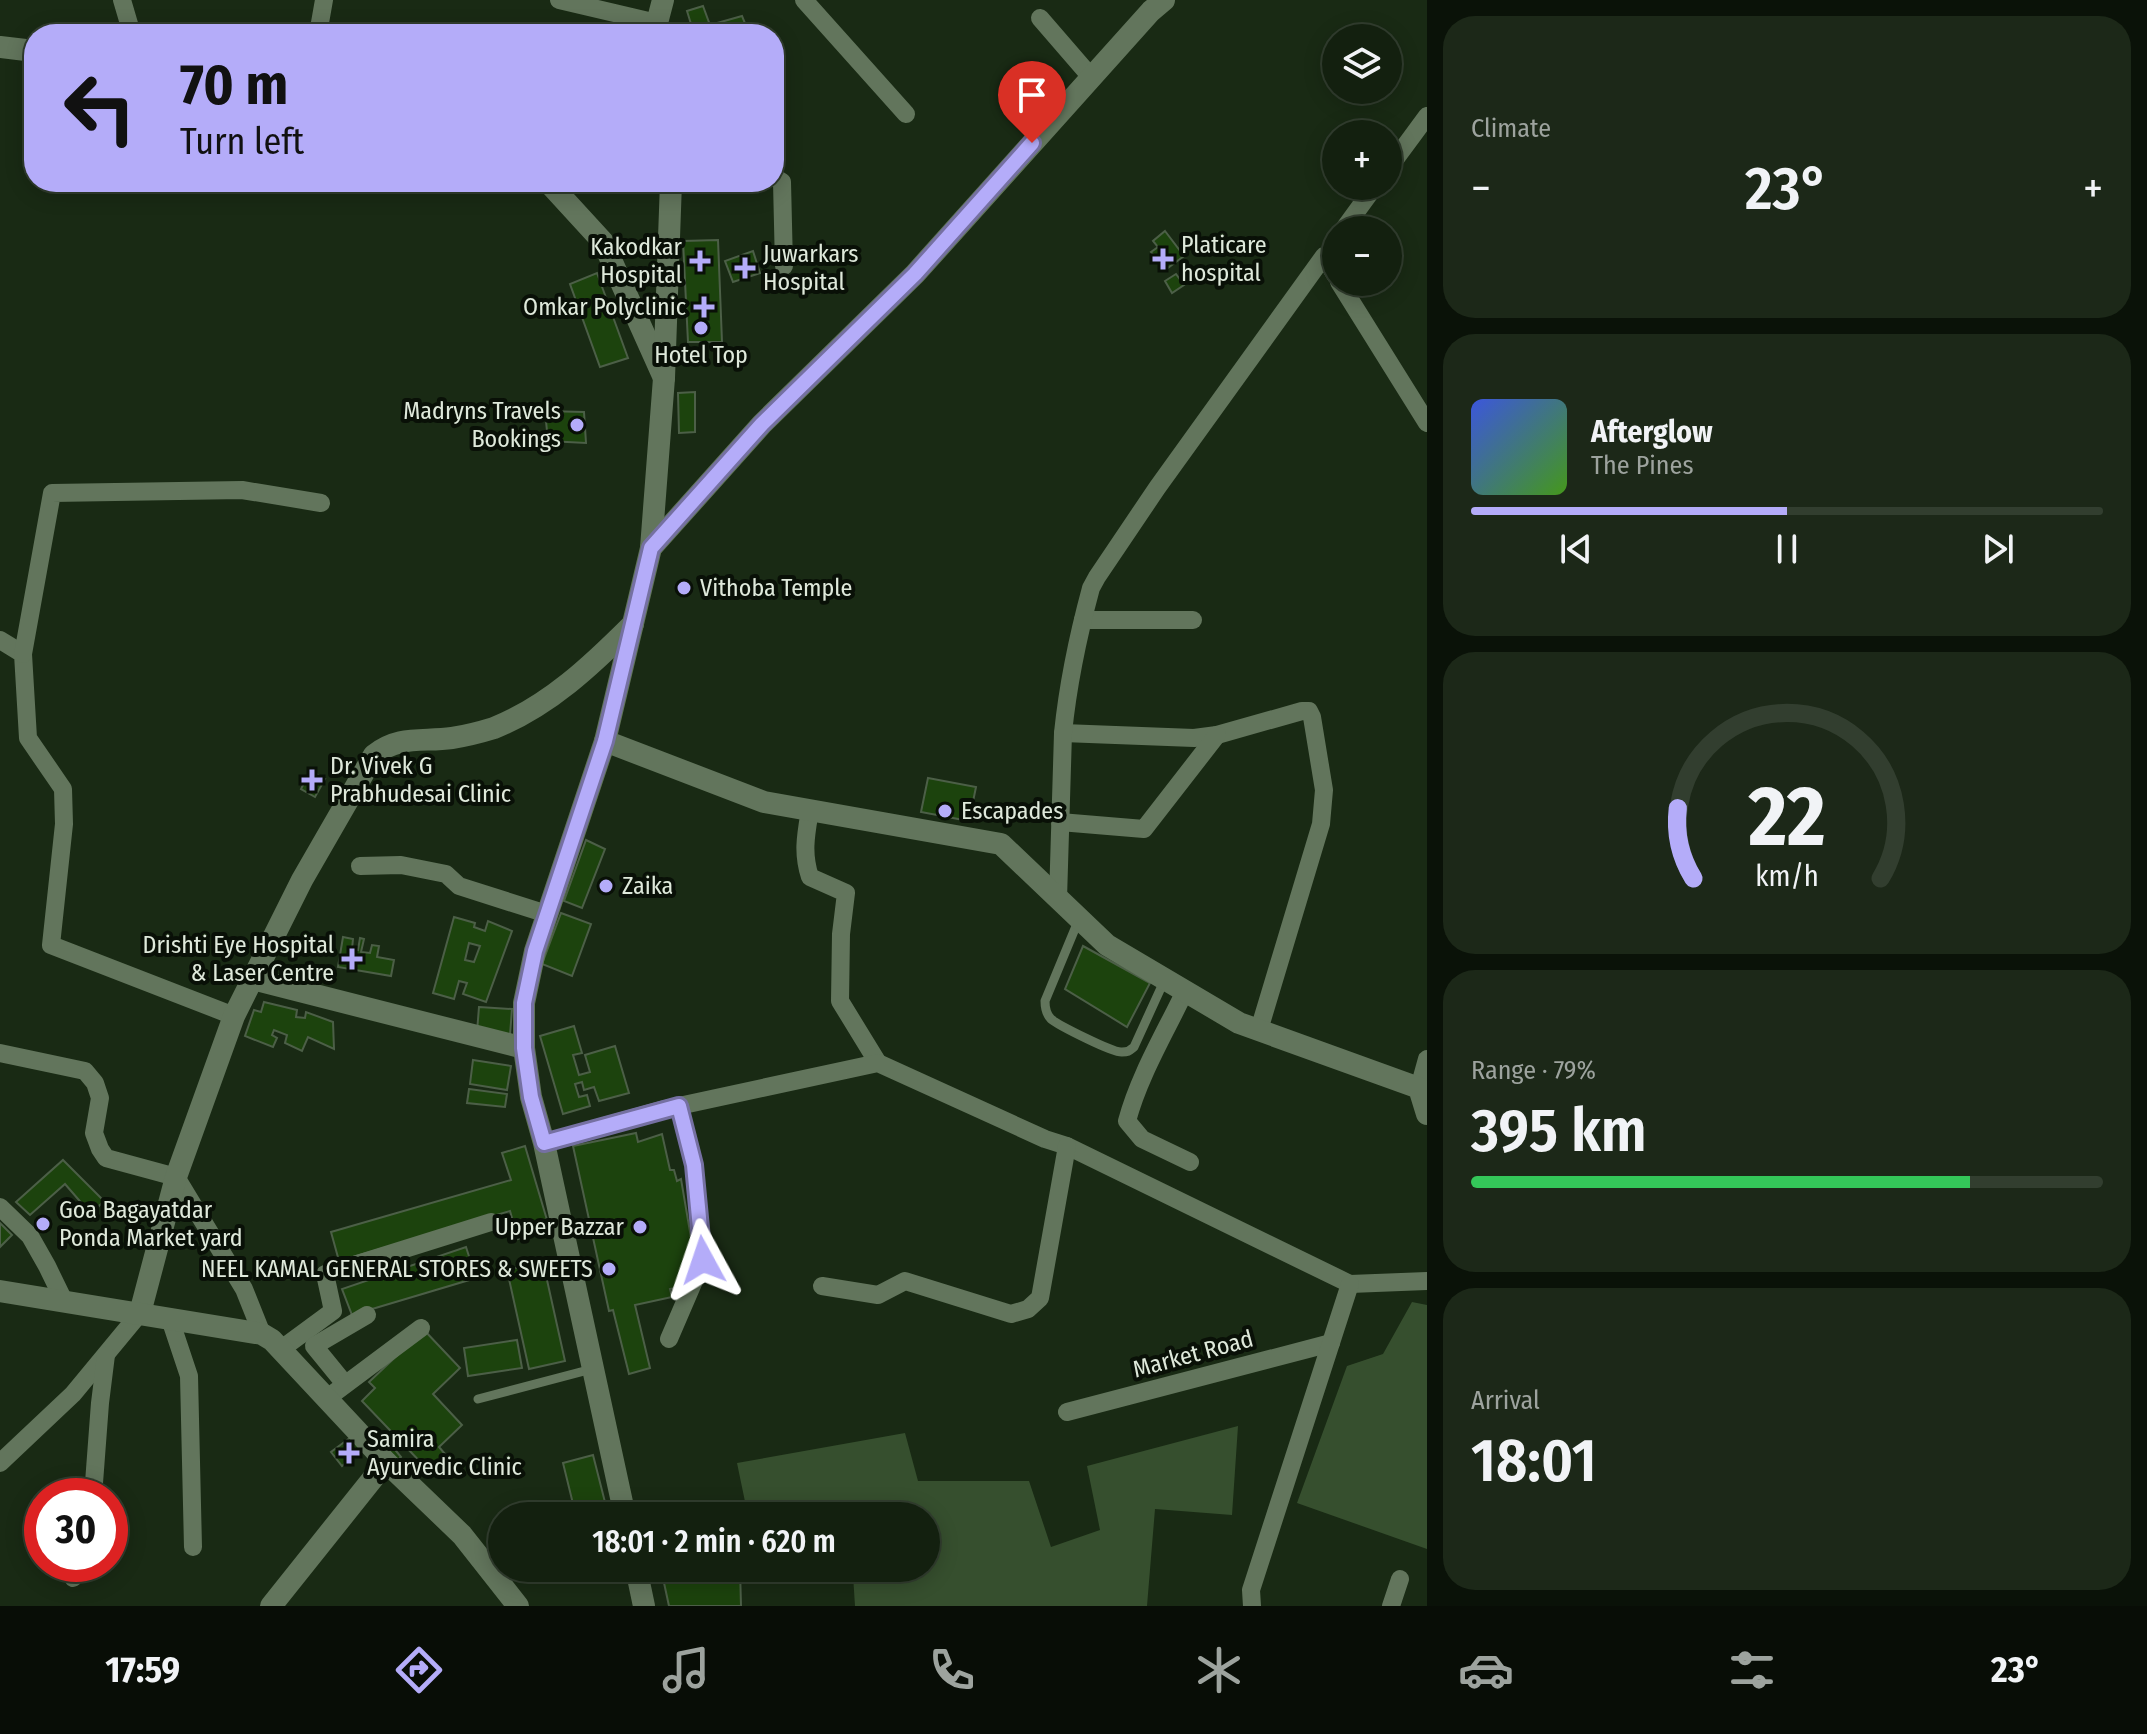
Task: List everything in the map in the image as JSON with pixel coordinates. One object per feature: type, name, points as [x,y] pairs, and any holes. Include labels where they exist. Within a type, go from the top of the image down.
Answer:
[{"type":"street","points":[[122,0],[129,24]]},
{"type":"street","points":[[320,24],[324,0]]},
{"type":"street","points":[[559,0],[640,24]]},
{"type":"street","points":[[658,24],[663,0]]},
{"type":"street","points":[[804,0],[906,114]]},
{"type":"street","points":[[651,548],[762,424],[915,274],[1164,0]]},
{"type":"street","points":[[1040,18],[1091,77]]},
{"type":"street","points":[[0,47],[24,50]]},
{"type":"street","points":[[1402,150],[1427,116]]},
{"type":"street","points":[[557,192],[603,242],[664,378]]},
{"type":"street","points":[[622,1502],[544,1143],[531,1097],[524,1048],[524,1003],[535,951],[605,741],[651,548],[664,378],[672,192]]},
{"type":"street","points":[[782,192],[784,266]]},
{"type":"street","points":[[1058,899],[1063,733],[1068,685],[1091,588],[1166,475],[1322,259]]},
{"type":"street","points":[[1348,296],[1427,423]]},
{"type":"street","points":[[234,1016],[51,945],[64,824],[63,789],[28,738],[23,654],[52,493],[242,490],[321,503]]},
{"type":"street","points":[[1083,620],[1193,620]]},
{"type":"street","points":[[0,1463],[73,1394],[140,1313],[176,1177],[234,1016],[302,880],[374,755],[384,746],[399,741],[453,738],[493,728],[538,706],[593,664],[633,624]]},
{"type":"street","points":[[0,640],[23,654]]},
{"type":"street","points":[[1063,733],[1194,738],[1309,711],[1324,790],[1321,824],[1259,1030]]},
{"type":"street","points":[[1060,822],[1144,829],[1217,735]]},
{"type":"street","points":[[605,741],[764,802],[1001,844],[1107,945],[1239,1023],[1419,1088]]},
{"type":"street","points":[[810,810],[804,844],[810,877],[846,893],[841,934],[840,1001],[878,1063],[1045,1139],[1067,1146],[1350,1284],[1427,1281]]},
{"type":"street","points":[[360,866],[401,865],[446,874],[459,886],[547,914]]},
{"type":"street","points":[[252,979],[524,1048]]},
{"type":"street","points":[[1185,991],[1142,1081],[1127,1121],[1142,1139],[1190,1162]]},
{"type":"street","points":[[0,1053],[85,1071],[95,1083],[100,1098],[94,1133],[106,1158],[176,1177],[244,1289],[262,1334]]},
{"type":"street","points":[[1427,1059],[1419,1088],[1427,1114]]},
{"type":"street","points":[[544,1143],[679,1106],[878,1063]]},
{"type":"street","points":[[669,1339],[703,1260],[694,1165],[679,1106]]},
{"type":"street","points":[[822,1286],[878,1295],[905,1281],[1011,1314],[1028,1309],[1040,1298],[1067,1146]]},
{"type":"street","points":[[0,1207],[30,1236],[64,1301]]},
{"type":"street","points":[[280,1350],[333,1311],[325,1274],[491,1222]]},
{"type":"street","points":[[1252,1606],[1251,1590],[1350,1284]]},
{"type":"street","points":[[0,1291],[262,1334],[272,1340],[386,1462],[462,1535],[518,1606]]},
{"type":"street","points":[[345,1384],[314,1346],[367,1315]]},
{"type":"street","points":[[170,1319],[189,1376],[193,1547]]},
{"type":"street","points":[[326,1399],[421,1328]]},
{"type":"street","name":"Market Road","points":[[1067,1412],[1331,1343]]},
{"type":"street","points":[[94,1478],[106,1354]]},
{"type":"street","points":[[271,1606],[386,1462]]},
{"type":"street","points":[[1391,1606],[1400,1579]]},
{"type":"street","points":[[639,1582],[644,1606]]},
{"type":"lane","points":[[1079,919],[1045,1001],[1045,1010],[1051,1019],[1119,1053],[1128,1052],[1134,1047],[1165,979]]},
{"type":"lane","points":[[478,1399],[592,1369]]},
{"type":"green space","points":[[1412,1302],[1427,1305],[1427,1549],[1297,1503],[1347,1366],[1383,1354]]},
{"type":"green space","points":[[1238,1426],[1232,1515],[1155,1509],[1147,1606],[855,1606],[853,1582],[940,1582],[940,1502],[745,1502],[737,1463],[905,1433],[918,1481],[1029,1481],[1051,1547],[1100,1530],[1087,1466]]},
{"type":"building","points":[[703,6],[710,24],[691,24],[687,11]]},
{"type":"building","points":[[742,16],[745,24],[714,24]]},
{"type":"building","points":[[1165,231],[1184,256],[1165,270],[1151,252],[1158,247],[1153,241]]},
{"type":"building","points":[[718,240],[722,342],[688,342],[683,241]]},
{"type":"building","points":[[753,251],[760,273],[733,282],[725,261]]},
{"type":"building","points":[[597,273],[628,358],[600,367],[570,284]]},
{"type":"building","points":[[1176,274],[1184,285],[1172,293],[1165,281]]},
{"type":"building","points":[[695,392],[695,432],[679,433],[678,393]]},
{"type":"building","points":[[545,411],[584,412],[586,443],[548,441]]},
{"type":"building","points":[[310,771],[325,779],[315,797],[301,789]]},
{"type":"building","points":[[928,778],[976,787],[969,821],[921,812]]},
{"type":"building","points":[[586,840],[605,849],[582,908],[564,901]]},
{"type":"building","points":[[561,913],[591,924],[572,976],[542,964]]},
{"type":"building","points":[[454,917],[475,923],[474,927],[485,931],[488,921],[512,931],[486,1002],[463,994],[467,983],[459,981],[454,999],[433,993]],"holes":[[[469,943],[480,946],[474,962],[465,960]]]},
{"type":"building","points":[[343,937],[353,939],[352,949],[358,950],[360,938],[364,939],[361,952],[370,953],[372,945],[379,946],[377,957],[394,960],[391,976],[338,967]]},
{"type":"building","points":[[1083,946],[1150,983],[1127,1027],[1065,989]]},
{"type":"building","points":[[264,1002],[297,1010],[296,1017],[305,1018],[306,1012],[333,1022],[334,1049],[308,1037],[302,1051],[285,1043],[287,1035],[274,1030],[272,1035],[277,1038],[273,1047],[245,1036],[254,1010],[261,1012]]},
{"type":"building","points":[[479,1007],[512,1009],[510,1035],[477,1032]]},
{"type":"building","points":[[574,1026],[582,1053],[573,1055],[579,1075],[590,1072],[585,1055],[615,1046],[629,1093],[599,1101],[594,1087],[584,1090],[582,1082],[575,1084],[579,1097],[587,1095],[590,1106],[563,1114],[540,1036]]},
{"type":"building","points":[[473,1060],[511,1066],[507,1090],[470,1084]]},
{"type":"building","points":[[469,1089],[507,1094],[505,1107],[467,1103]]},
{"type":"building","name":"Upper Bazzar","points":[[636,1133],[638,1142],[662,1134],[670,1170],[674,1170],[677,1181],[681,1179],[697,1273],[689,1285],[670,1289],[672,1297],[635,1305],[650,1368],[629,1374],[613,1310],[609,1311],[573,1146]]},
{"type":"building","points":[[525,1146],[550,1230],[518,1239],[510,1211],[339,1261],[331,1232],[511,1180],[502,1153]]},
{"type":"building","points":[[63,1160],[104,1201],[91,1214],[65,1184],[30,1215],[16,1202]]},
{"type":"building","points":[[0,1223],[12,1235],[0,1247]]},
{"type":"building","points":[[466,1247],[476,1278],[352,1315],[342,1289]]},
{"type":"building","points":[[543,1262],[565,1361],[529,1369],[507,1270]]},
{"type":"building","points":[[424,1330],[460,1368],[433,1394],[462,1425],[439,1447],[445,1454],[428,1470],[362,1401],[375,1388],[369,1382]]},
{"type":"building","points":[[517,1340],[522,1368],[468,1376],[464,1348]]},
{"type":"building","points":[[383,1435],[401,1457],[393,1465],[376,1444]]},
{"type":"building","points":[[351,1437],[362,1450],[342,1466],[331,1452]]},
{"type":"building","points":[[593,1455],[605,1502],[573,1502],[563,1463]]},
{"type":"building","points":[[664,1582],[740,1582],[741,1606],[669,1606]]},
{"type":"place","name":"Platicare hospital","points":[[1163,259]]},
{"type":"place","name":"Kakodkar Hospital","points":[[700,261]]},
{"type":"place","name":"Juwarkars Hospital","points":[[745,268]]},
{"type":"place","name":"Omkar Polyclinic","points":[[704,307]]},
{"type":"place","name":"Hotel Top","points":[[701,328]]},
{"type":"place","name":"Madryns Travels Bookings","points":[[577,425]]},
{"type":"place","name":"Vithoba Temple","points":[[684,588]]},
{"type":"place","name":"Dr. Vivek G Prabhudesai Clinic","points":[[312,780]]},
{"type":"place","name":"Escapades","points":[[945,811]]},
{"type":"place","name":"Zaika","points":[[606,886]]},
{"type":"place","name":"Drishti Eye Hospital & Laser Centre","points":[[352,959]]},
{"type":"place","name":"Goa Bagayatdar Ponda Market yard","points":[[43,1224]]},
{"type":"place","name":"Upper Bazzar","points":[[640,1227]]},
{"type":"place","name":"NEEL KAMAL GENERAL STORES & SWEETS","points":[[609,1269]]},
{"type":"place","name":"Samira Ayurvedic Clinic","points":[[349,1453]]},
{"type":"route","points":[[703,1260],[694,1165],[679,1106],[544,1143],[531,1097],[524,1048],[524,1003],[535,951],[605,741],[651,548],[762,424],[915,274],[1032,143]]}]
